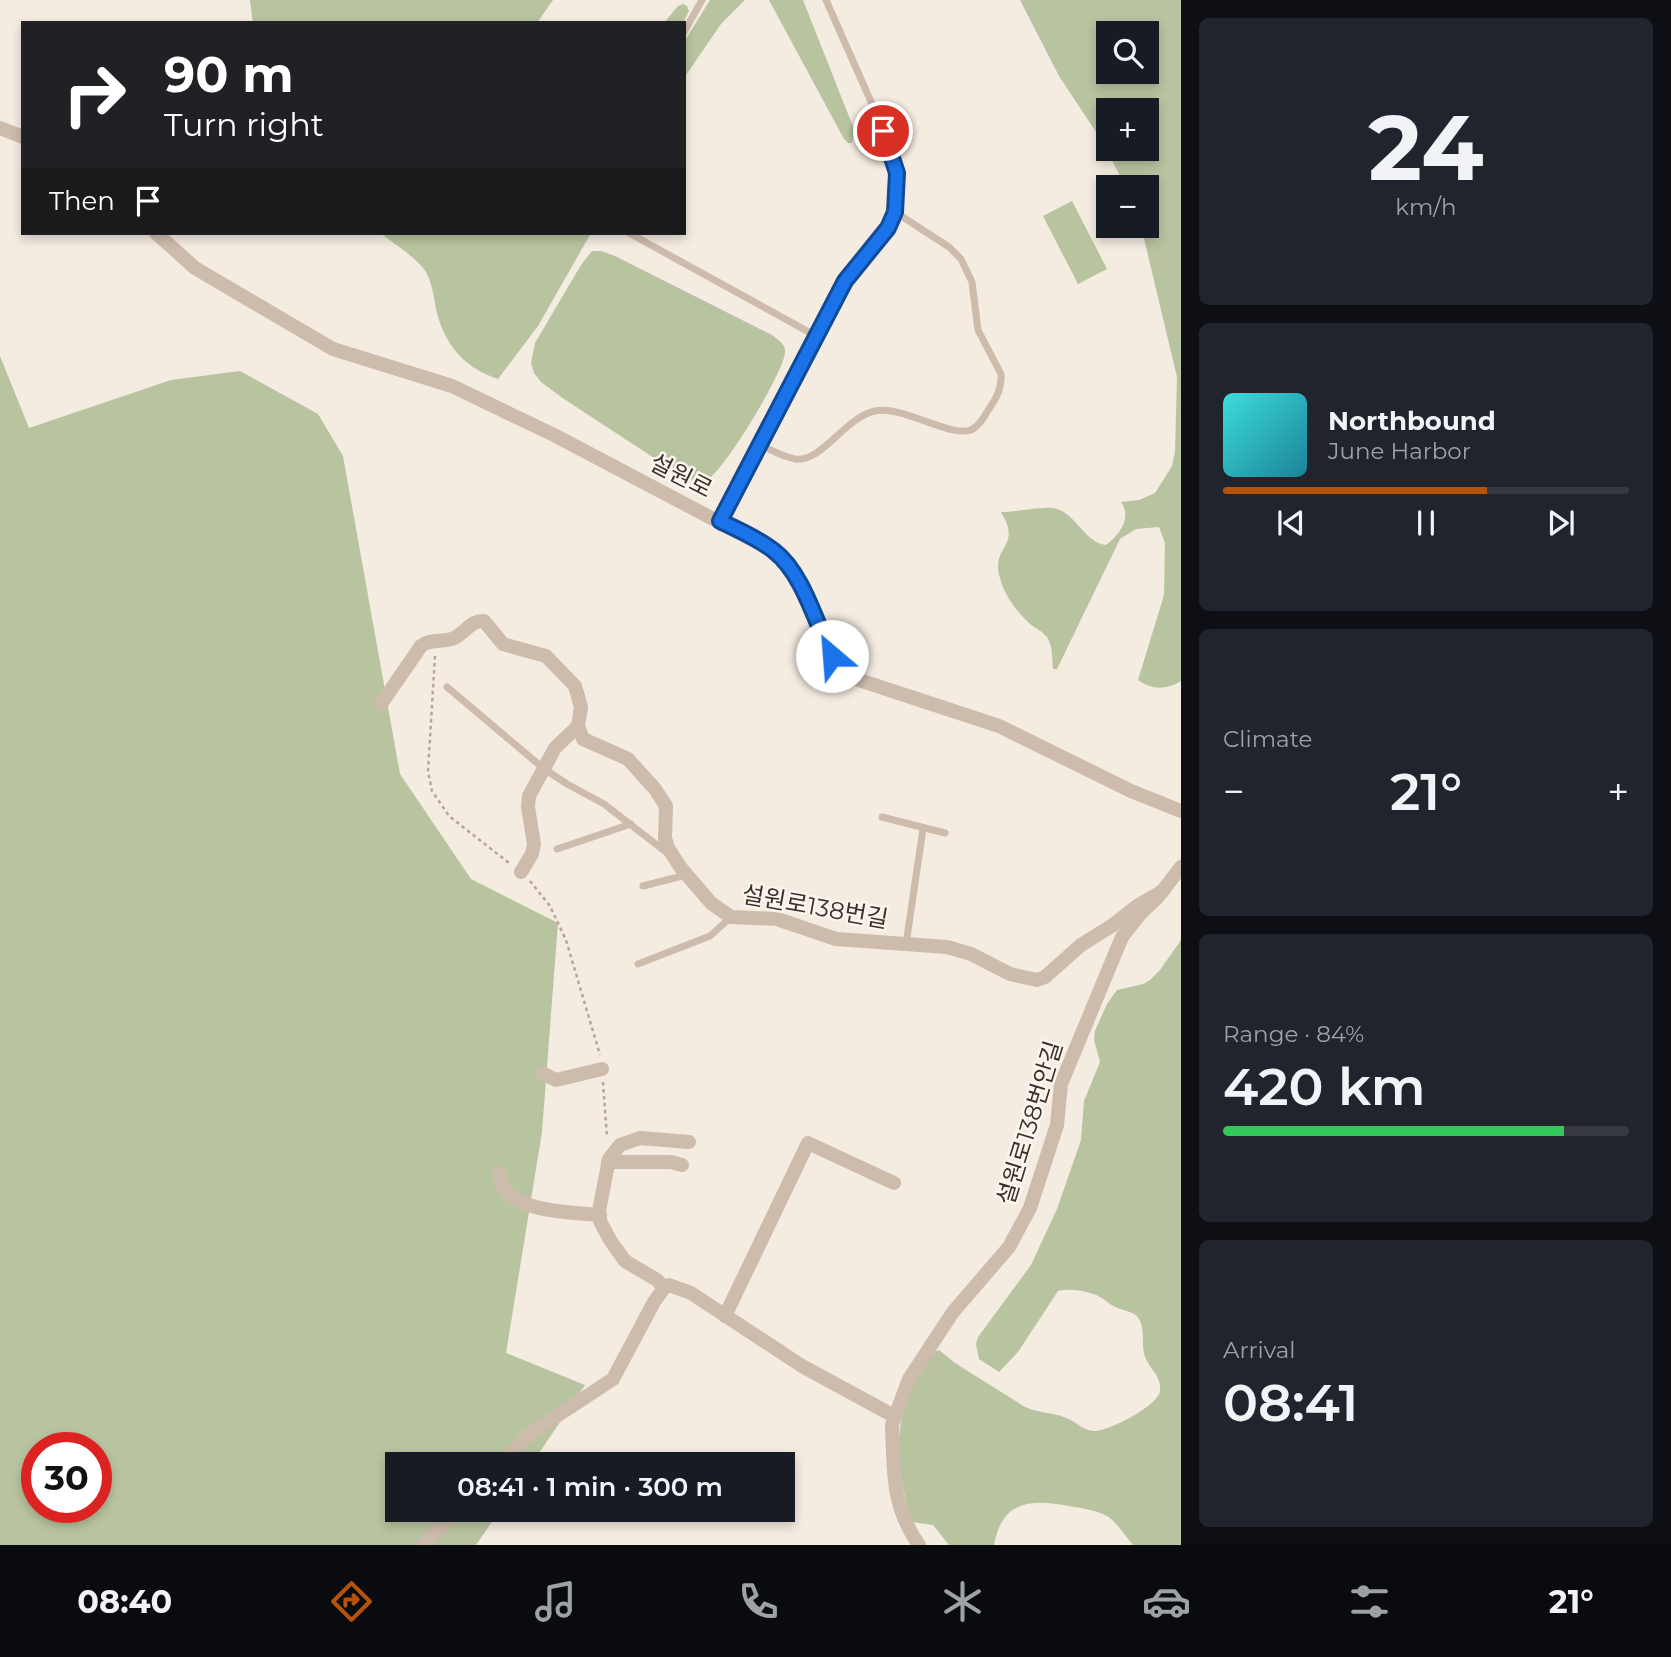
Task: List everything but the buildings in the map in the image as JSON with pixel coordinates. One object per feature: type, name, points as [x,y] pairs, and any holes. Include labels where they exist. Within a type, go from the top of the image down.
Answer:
[{"type":"street","points":[[0,128],[21,136]]},
{"type":"street","name":"설원로","points":[[158,235],[195,268],[332,349],[452,386],[554,435],[774,551],[788,565],[804,593],[832,656],[853,678],[999,726],[1131,791],[1181,811]]},
{"type":"street","points":[[381,704],[421,646],[454,638],[481,620],[488,624],[498,640],[507,646],[545,656],[575,687],[581,708],[578,726],[555,748],[529,796],[528,807],[534,844],[532,854],[521,872]]},
{"type":"street","name":"설원로138번길","points":[[578,726],[583,739],[628,759],[662,797],[666,806],[665,838],[668,848],[710,903],[732,917],[777,919],[836,939],[947,947],[971,954],[1010,974],[1037,980],[1045,977],[1081,945],[1163,891]]},
{"type":"street","name":"설원로138번안길","points":[[919,1545],[907,1528],[900,1511],[895,1486],[892,1425],[894,1416],[909,1380],[953,1312],[1009,1247],[1030,1208],[1057,1125],[1061,1084],[1122,937],[1181,867]]},
{"type":"street","points":[[542,1073],[556,1080],[602,1069]]},
{"type":"street","points":[[664,1287],[625,1261],[610,1240],[600,1215],[608,1163],[614,1150],[631,1140],[640,1138],[689,1142]]},
{"type":"street","points":[[725,1316],[808,1143],[894,1183]]},
{"type":"street","points":[[608,1163],[671,1162],[682,1165]]},
{"type":"street","points":[[499,1173],[501,1187],[506,1193],[527,1204],[546,1209],[600,1215]]},
{"type":"street","points":[[513,1452],[528,1435],[613,1379],[664,1287],[669,1285],[683,1290],[802,1366],[894,1416]]},
{"type":"street","points":[[423,1545],[445,1522]]},
{"type":"lane","points":[[686,28],[702,0]]},
{"type":"lane","points":[[720,521],[845,281],[882,237],[895,212],[895,162],[826,0]]},
{"type":"lane","points":[[760,445],[793,459],[802,459],[819,452],[859,417],[879,410],[906,414],[965,432],[981,422],[995,400],[1002,382],[1001,374],[978,330],[975,295],[967,270],[949,247],[895,212]]},
{"type":"lane","points":[[633,235],[816,336]]},
{"type":"lane","points":[[447,687],[543,768],[604,804],[675,860]]},
{"type":"lane","points":[[882,817],[945,834]]},
{"type":"lane","points":[[557,849],[631,824]]},
{"type":"lane","points":[[906,944],[923,829]]},
{"type":"lane","points":[[643,886],[686,875]]},
{"type":"lane","points":[[638,964],[710,936],[732,917]]},
{"type":"path","points":[[435,641],[434,700],[428,771],[432,790],[449,816],[521,872],[550,906],[566,940],[602,1069],[608,1163]]},
{"type":"green space","points":[[250,0],[553,0],[538,21],[253,21]]},
{"type":"green space","points":[[710,0],[745,0],[721,24],[686,75],[686,39]]},
{"type":"green space","points":[[769,0],[803,0],[854,129],[852,143],[844,139]]},
{"type":"green space","points":[[1020,0],[1181,0],[1181,681],[1165,687],[1148,686],[1138,680],[1164,595],[1165,543],[1159,527],[1136,529],[1120,539],[1057,669],[1053,669],[1047,637],[1030,624],[1012,603],[1002,584],[998,567],[1009,533],[1001,512],[1047,508],[1060,510],[1092,539],[1106,545],[1116,536],[1125,520],[1121,502],[1139,500],[1155,493],[1172,466],[1175,452],[1177,377],[1144,238],[1159,238],[1159,175],[1120,175],[1112,161],[1159,161],[1159,98],[1096,98],[1096,132],[1059,76]]},
{"type":"green space","points":[[683,4],[689,11],[684,21],[666,21]]},
{"type":"green space","points":[[1072,201],[1107,269],[1078,284],[1043,216]]},
{"type":"green space","points":[[383,235],[590,235],[538,326],[498,379],[475,368],[450,344],[440,322],[426,272],[411,256]]},
{"type":"green space","points":[[592,251],[615,256],[772,335],[784,346],[783,361],[765,397],[727,458],[708,479],[696,481],[677,473],[564,399],[541,382],[534,373],[531,363],[535,343]]},
{"type":"green space","points":[[0,356],[29,428],[171,380],[240,371],[318,414],[343,456],[400,774],[471,879],[558,923],[542,1132],[506,1353],[585,1385],[540,1452],[385,1452],[385,1522],[492,1522],[476,1545],[0,1545]]},
{"type":"green space","points":[[1181,940],[1181,1545],[1133,1545],[1114,1522],[1103,1514],[1083,1508],[1031,1503],[1011,1511],[998,1530],[994,1545],[949,1545],[933,1525],[912,1522],[905,1499],[899,1454],[903,1412],[910,1392],[936,1351],[939,1350],[1025,1407],[1065,1417],[1091,1431],[1111,1427],[1132,1417],[1151,1404],[1160,1391],[1157,1377],[1145,1357],[1138,1318],[1100,1297],[1085,1292],[1058,1291],[1018,1352],[999,1372],[979,1359],[976,1344],[978,1337],[1031,1265],[1057,1209],[1081,1140],[1084,1101],[1100,1062],[1094,1040],[1095,1031],[1107,1004],[1117,990],[1150,980]]},
{"type":"route","points":[[832,656],[804,593],[788,565],[774,551],[720,521],[845,281],[882,237],[895,212],[897,173],[883,131]]}]
